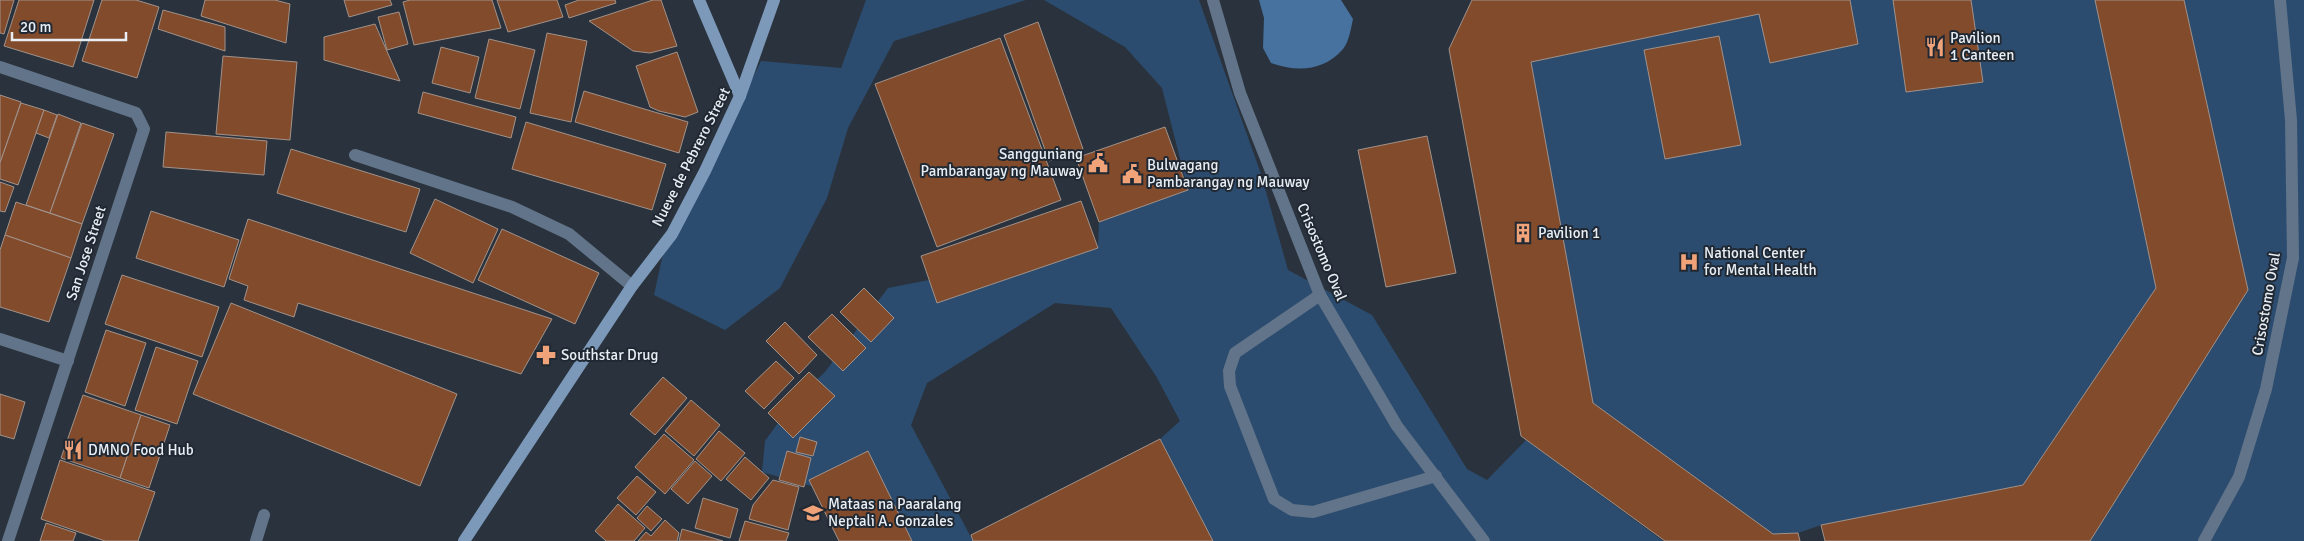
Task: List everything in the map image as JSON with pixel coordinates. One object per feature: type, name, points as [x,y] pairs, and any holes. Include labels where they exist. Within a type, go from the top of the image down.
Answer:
[{"type":"main road","points":[[700,0],[740,96]]},
{"type":"main road","name":"Nueve de Pebrero Street","points":[[464,541],[632,286],[672,234],[705,171],[740,96],[774,0]]},
{"type":"street","name":"Crisostomo Oval","points":[[1213,0],[1240,93],[1320,295],[1398,426],[1484,541]]},
{"type":"street","name":"Crisostomo Oval","points":[[2204,541],[2238,477],[2266,389],[2293,258],[2291,120],[2280,0]]},
{"type":"street","name":"San Jose Street","points":[[0,67],[136,113],[144,129],[8,541]]},
{"type":"street","points":[[355,155],[512,207],[569,234],[632,286]]},
{"type":"street","points":[[1320,295],[1234,353],[1229,371],[1230,386],[1274,499],[1292,510],[1312,512],[1436,476]]},
{"type":"street","points":[[0,339],[68,361]]},
{"type":"street","points":[[256,541],[264,514]]},
{"type":"shaded area","points":[[866,0],[1026,0],[894,41],[848,128],[827,198],[780,288],[725,330],[654,295],[662,258],[761,61],[841,68]]},
{"type":"shaded area","points":[[1044,0],[1199,0],[1261,174],[1288,270],[1372,315],[1467,469],[1487,480],[1526,440],[1663,541],[1213,541],[1160,439],[1180,421],[1156,376],[1111,308],[1055,303],[927,383],[911,425],[973,541],[912,541],[868,452],[811,486],[762,472],[765,441],[793,402],[825,372],[888,288],[929,280],[937,302],[1098,248],[1099,222],[1188,190],[1162,88],[1125,47]]},
{"type":"shaded area","points":[[1259,0],[1341,0],[1353,19],[1350,35],[1345,46],[1335,57],[1318,66],[1299,69],[1271,63],[1263,48],[1264,18]]},
{"type":"shaded area","points":[[1584,0],[2095,0],[2156,288],[2023,485],[1821,525],[1798,533],[1773,534],[1593,403],[1531,62],[1592,49]]},
{"type":"shaded area","points":[[2184,0],[2304,0],[2304,541],[2090,541],[2248,290]]},
{"type":"building","points":[[0,0],[14,0],[4,34],[0,33]]},
{"type":"building","points":[[19,0],[94,0],[73,67],[4,46]]},
{"type":"building","points":[[102,0],[136,0],[159,7],[137,78],[82,61]]},
{"type":"building","points":[[205,0],[275,0],[290,4],[286,43],[201,16]]},
{"type":"building","points":[[344,0],[390,0],[392,5],[349,17]]},
{"type":"building","points":[[410,0],[492,0],[501,28],[414,45],[403,2]]},
{"type":"building","points":[[497,0],[557,0],[563,17],[508,32]]},
{"type":"building","points":[[579,0],[615,0],[616,3],[569,18],[565,5]]},
{"type":"building","points":[[653,0],[661,0],[677,46],[650,53],[633,51],[589,21]]},
{"type":"building","name":"Pavilion 1","points":[[1472,0],[1850,0],[1858,44],[1770,63],[1759,14],[1531,62],[1593,403],[1773,534],[1798,533],[1800,541],[1665,541],[1521,436],[1449,49]]},
{"type":"building","points":[[1893,0],[1971,0],[1983,82],[1906,92]]},
{"type":"building","points":[[2095,0],[2184,0],[2248,290],[2090,541],[1825,541],[1821,525],[2023,485],[2156,288]]},
{"type":"building","points":[[163,10],[225,27],[225,51],[158,29]]},
{"type":"building","points":[[399,12],[408,44],[387,50],[378,17]]},
{"type":"building","points":[[1038,22],[1083,149],[1049,161],[1004,35]]},
{"type":"building","points":[[375,24],[400,81],[324,60],[324,37]]},
{"type":"building","points":[[547,33],[587,41],[571,122],[530,113]]},
{"type":"building","points":[[1719,36],[1741,145],[1665,159],[1644,50]]},
{"type":"building","points":[[1000,38],[1061,200],[937,247],[875,84]]},
{"type":"building","points":[[489,39],[535,50],[520,109],[475,98]]},
{"type":"building","points":[[441,47],[479,57],[470,93],[432,83]]},
{"type":"building","points":[[677,52],[698,112],[685,117],[650,107],[636,66]]},
{"type":"building","points":[[223,56],[297,62],[290,140],[216,134]]},
{"type":"building","points":[[584,91],[688,122],[679,153],[575,122]]},
{"type":"building","points":[[423,92],[516,117],[511,138],[418,113]]},
{"type":"building","points":[[0,95],[21,102],[0,163]]},
{"type":"building","points":[[21,103],[44,110],[18,185],[0,179],[0,163]]},
{"type":"building","points":[[44,110],[57,115],[49,138],[36,133]]},
{"type":"building","points":[[58,114],[81,123],[50,213],[26,205]]},
{"type":"building","points":[[526,122],[666,164],[652,210],[512,169]]},
{"type":"building","points":[[82,123],[114,134],[82,224],[50,213]]},
{"type":"building","name":"Bulwagang Pambarangay ng Mauway","points":[[1165,127],[1188,190],[1099,222],[1076,158]]},
{"type":"building","points":[[166,132],[267,141],[264,175],[163,167]]},
{"type":"building","points":[[1427,136],[1456,273],[1386,287],[1358,150]]},
{"type":"building","points":[[291,149],[420,189],[406,232],[277,193]]},
{"type":"building","points":[[0,182],[14,187],[5,212],[0,211]]},
{"type":"building","points":[[435,199],[498,229],[473,283],[410,253]]},
{"type":"building","points":[[1081,201],[1098,248],[937,303],[921,256]]},
{"type":"building","points":[[16,202],[82,224],[71,258],[5,235]]},
{"type":"building","points":[[151,211],[239,240],[224,287],[136,258]]},
{"type":"building","points":[[248,219],[552,319],[521,374],[298,303],[294,317],[244,300],[248,286],[229,279]]},
{"type":"building","points":[[502,229],[599,273],[575,324],[478,280]]},
{"type":"building","points":[[5,235],[71,258],[49,322],[0,307],[0,250]]},
{"type":"building","points":[[122,275],[219,307],[202,357],[105,324]]},
{"type":"building","points":[[864,288],[894,318],[871,342],[840,312]]},
{"type":"building","points":[[231,303],[457,394],[420,486],[193,394]]},
{"type":"building","points":[[832,314],[866,348],[843,371],[808,337]]},
{"type":"building","points":[[785,322],[817,355],[799,374],[766,341]]},
{"type":"building","points":[[106,330],[146,343],[125,406],[85,392]]},
{"type":"building","points":[[156,347],[198,361],[177,424],[135,410]]},
{"type":"building","points":[[776,361],[794,378],[764,409],[745,391]]},
{"type":"building","points":[[809,372],[835,396],[793,438],[768,413]]},
{"type":"building","points":[[663,377],[687,398],[655,435],[630,414]]},
{"type":"building","points":[[0,394],[25,402],[14,439],[0,435]]},
{"type":"building","points":[[83,395],[141,415],[120,478],[61,458]]},
{"type":"building","points":[[691,400],[720,425],[694,456],[665,431]]},
{"type":"building","points":[[141,415],[170,425],[149,488],[120,478]]},
{"type":"building","points":[[719,431],[745,453],[721,481],[696,459]]},
{"type":"building","points":[[664,434],[694,460],[665,494],[635,467]]},
{"type":"building","points":[[800,437],[817,442],[813,456],[796,452]]},
{"type":"building","points":[[1160,439],[1213,541],[973,541],[971,535]]},
{"type":"building","points":[[787,451],[811,458],[804,487],[779,480]]},
{"type":"building","points":[[868,451],[912,541],[839,541],[809,480]]},
{"type":"building","points":[[745,457],[769,478],[751,500],[726,479]]},
{"type":"building","points":[[60,460],[155,492],[138,541],[105,541],[41,519]]},
{"type":"building","points":[[695,461],[712,476],[688,504],[671,489]]},
{"type":"building","points":[[637,476],[656,492],[636,515],[617,498]]},
{"type":"building","points":[[773,480],[799,487],[788,530],[749,519],[753,505]]},
{"type":"building","points":[[703,498],[738,509],[730,538],[695,528]]},
{"type":"building","points":[[618,504],[645,528],[634,541],[606,541],[595,531]]},
{"type":"building","points":[[647,506],[662,519],[651,531],[637,518]]},
{"type":"building","points":[[665,520],[679,533],[677,541],[638,541],[646,532],[651,536]]},
{"type":"building","points":[[745,521],[789,533],[786,541],[739,541]]},
{"type":"building","points":[[46,523],[76,533],[73,541],[40,541]]},
{"type":"building","points":[[682,529],[723,541],[679,541]]},
{"type":"place","name":"Pavilion 1 Canteen","points":[[1935,47]]},
{"type":"place","name":"Sangguniang Pambarangay ng Mauway","points":[[1098,163]]},
{"type":"place","name":"Bulwagang Pambarangay ng Mauway","points":[[1132,174]]},
{"type":"place","name":"Pavilion 1","points":[[1523,233]]},
{"type":"place","name":"National Center for Mental Health","points":[[1689,262]]},
{"type":"place","name":"Southstar Drug","points":[[546,355]]},
{"type":"place","name":"DMNO Food Hub","points":[[73,450]]},
{"type":"place","name":"Mataas na Paaralang Neptali A. Gonzales","points":[[813,513]]}]
